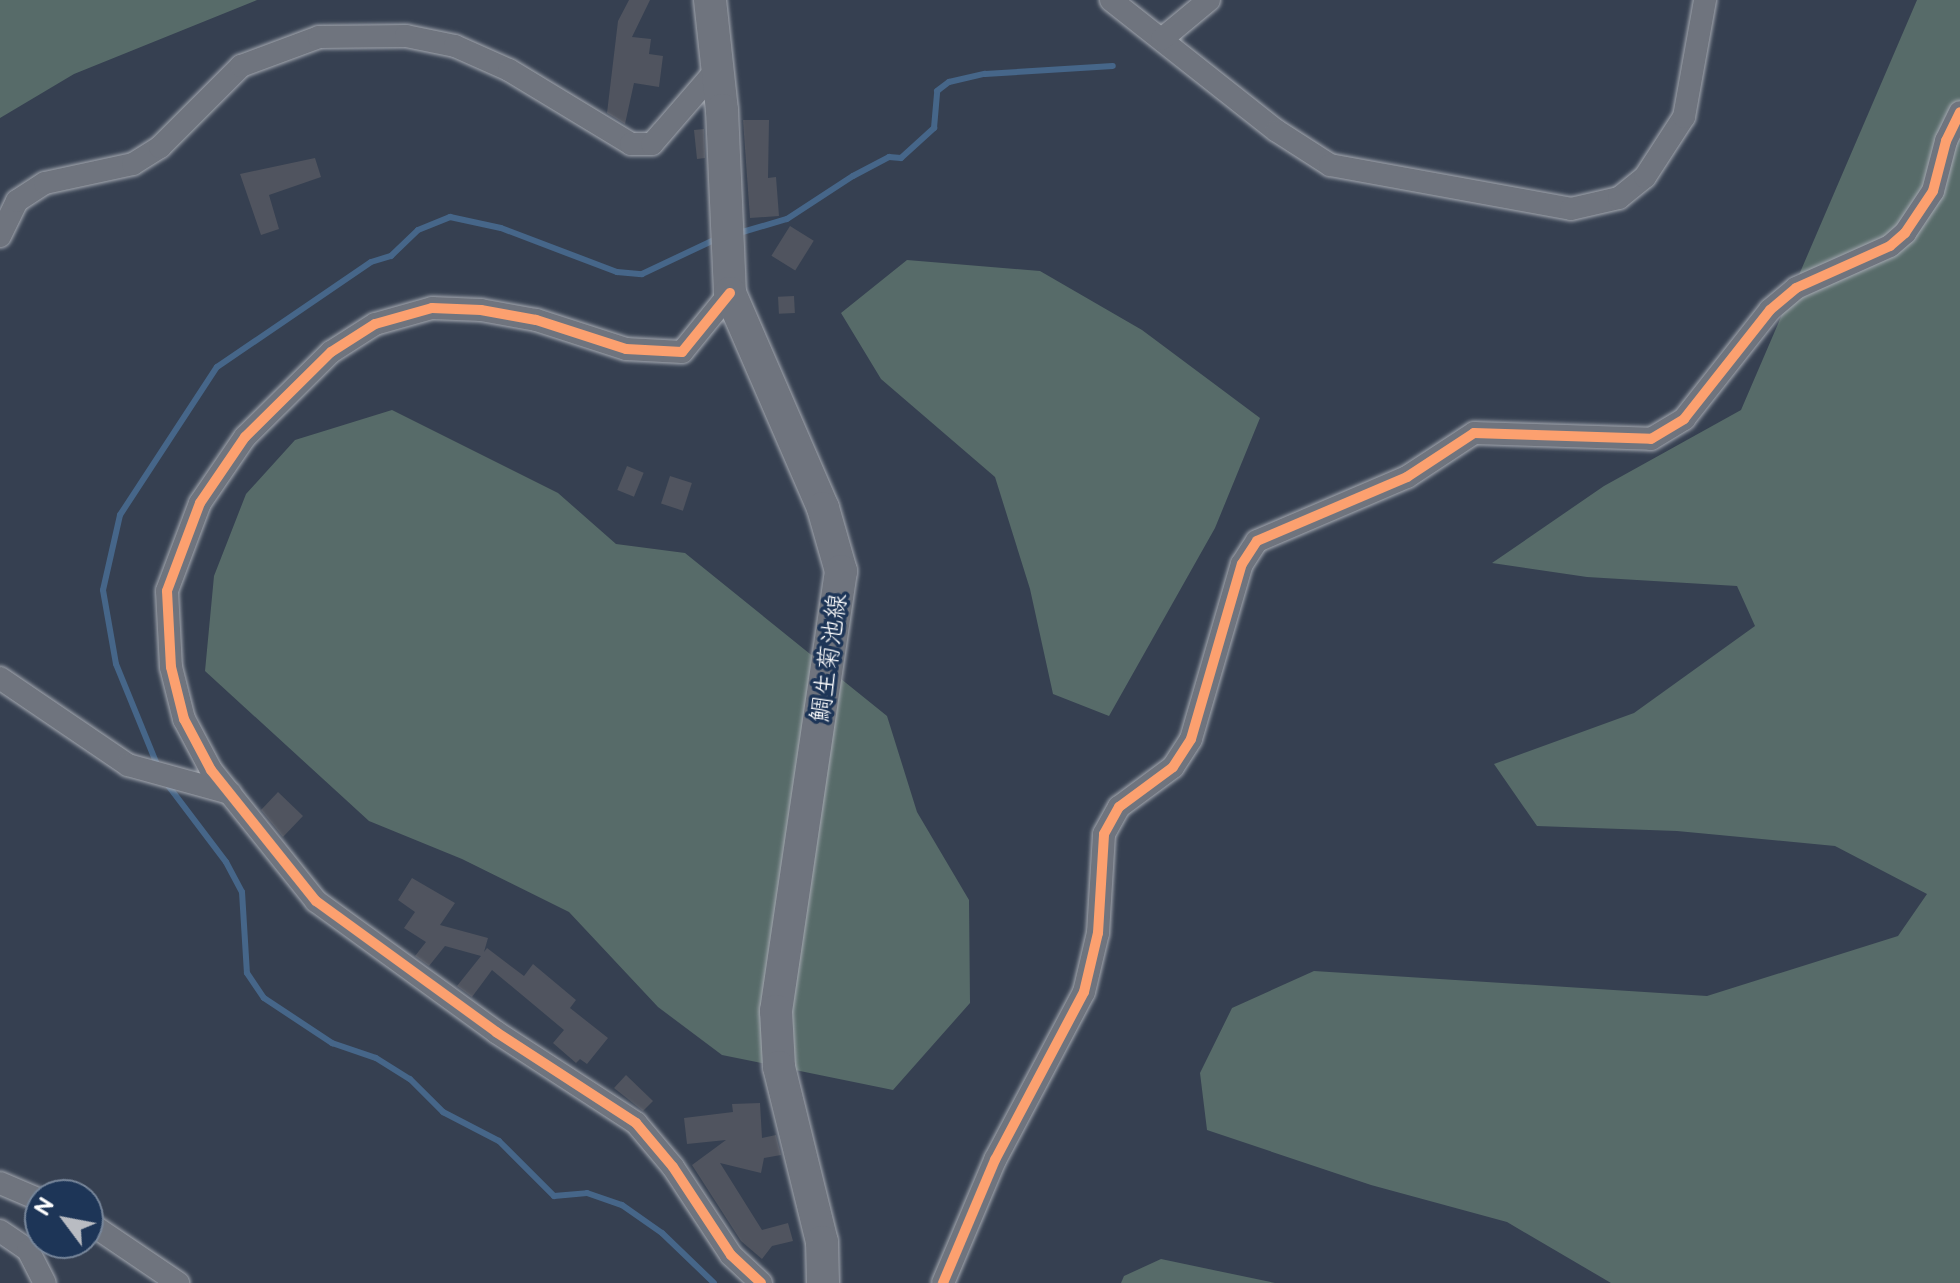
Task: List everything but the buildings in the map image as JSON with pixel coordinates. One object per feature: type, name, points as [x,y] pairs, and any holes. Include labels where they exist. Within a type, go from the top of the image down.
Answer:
[{"type":"main road","name":"鯛生菊池線","points":[[710,0],[730,293],[823,508],[841,571],[776,1011],[779,1067],[822,1242],[823,1283]]},
{"type":"street","points":[[1111,0],[1277,131],[1330,165],[1571,209],[1619,198],[1636,184],[1684,117],[1705,0]]},
{"type":"street","points":[[1162,39],[1209,0]]},
{"type":"street","points":[[0,236],[17,201],[45,183],[133,164],[160,147],[241,66],[319,37],[406,36],[455,46],[509,70],[631,144],[652,144],[717,69]]},
{"type":"street","points":[[943,1283],[995,1160],[1084,992],[1098,933],[1104,834],[1119,807],[1173,767],[1191,739],[1242,564],[1257,541],[1407,477],[1474,433],[1651,439],[1684,419],[1770,310],[1796,288],[1890,246],[1905,233],[1933,191],[1946,141],[1960,112]]},
{"type":"street","points":[[730,293],[682,352],[626,349],[536,320],[481,310],[432,308],[375,324],[331,352],[245,437],[200,503],[167,591],[171,667],[184,719],[211,770],[316,901],[496,1032],[636,1123],[690,1190],[731,1255],[761,1283]]},
{"type":"street","points":[[0,678],[128,765],[230,793]]},
{"type":"street","points":[[0,1183],[24,1193]]},
{"type":"street","points":[[0,1231],[28,1250],[45,1283]]},
{"type":"street","points":[[104,1233],[178,1283]]},
{"type":"green space","points":[[0,0],[257,0],[74,74],[0,118]]},
{"type":"green space","points":[[1917,0],[1960,0],[1960,1283],[1611,1283],[1507,1222],[1371,1185],[1207,1130],[1200,1073],[1232,1008],[1314,971],[1707,996],[1898,936],[1927,894],[1835,846],[1677,831],[1537,826],[1494,764],[1634,713],[1755,626],[1737,586],[1587,577],[1492,563],[1604,486],[1741,410]]},
{"type":"green space","points":[[907,260],[1040,271],[1142,330],[1260,418],[1215,528],[1109,716],[1053,694],[1030,589],[995,477],[881,379],[841,313]]},
{"type":"green space","points":[[392,410],[558,493],[616,544],[685,553],[887,716],[917,812],[969,900],[970,1003],[893,1090],[722,1055],[658,1007],[569,912],[462,859],[369,821],[205,671],[214,576],[246,494],[295,440]]},
{"type":"green space","points":[[1161,1259],[1275,1283],[1121,1283],[1124,1276]]},
{"type":"waterway","points":[[739,233],[787,219],[853,176],[889,157],[901,158],[934,128],[937,91],[949,82],[985,74],[1113,66]]},
{"type":"waterway","points":[[158,767],[116,664],[103,590],[120,515],[217,367],[371,262],[391,256],[418,230],[450,217],[501,228],[617,272],[642,274],[716,239]]},
{"type":"waterway","points":[[167,784],[226,862],[242,892],[247,973],[264,998],[332,1043],[376,1058],[410,1079],[443,1112],[499,1141],[554,1196],[587,1193],[622,1205],[662,1233],[714,1283]]},
{"type":"cycle path","points":[[943,1283],[995,1160],[1084,992],[1098,933],[1104,834],[1119,807],[1173,767],[1191,739],[1242,564],[1257,541],[1407,477],[1474,433],[1651,439],[1684,419],[1770,310],[1796,288],[1890,246],[1905,233],[1933,191],[1946,141],[1960,112]]},
{"type":"cycle path","points":[[730,293],[682,352],[626,349],[536,320],[481,310],[432,308],[375,324],[331,352],[245,437],[200,503],[167,591],[171,667],[184,719],[211,770],[316,901],[496,1032],[636,1123],[673,1167],[731,1255],[761,1283]]}]
